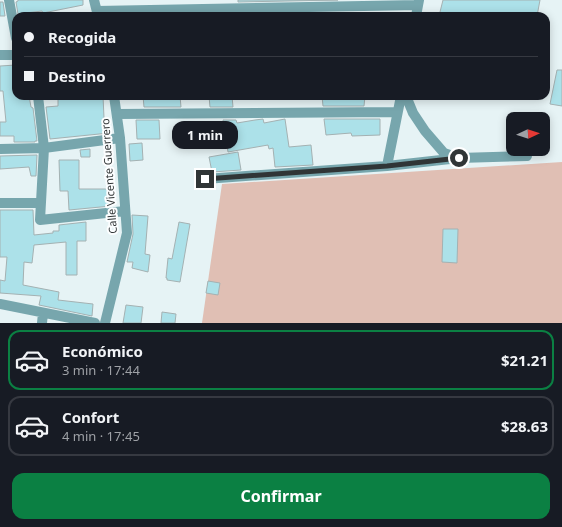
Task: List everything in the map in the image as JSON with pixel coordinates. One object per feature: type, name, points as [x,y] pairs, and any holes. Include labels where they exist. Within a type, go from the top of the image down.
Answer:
[{"type":"street","points":[[9,0],[12,16]]},
{"type":"street","points":[[94,0],[97,12]]},
{"type":"street","points":[[156,12],[418,3]]},
{"type":"street","points":[[0,55],[12,56]]},
{"type":"street","points":[[38,100],[44,148],[40,220],[125,211]]},
{"type":"street","name":"Calle Vicente Guerrero","points":[[105,323],[127,233],[120,138],[115,100]]},
{"type":"street","points":[[387,166],[400,100]]},
{"type":"street","points":[[408,100],[413,113],[425,131],[444,153],[459,158]]},
{"type":"street","points":[[117,114],[397,112]]},
{"type":"street","points":[[0,148],[44,148],[120,138]]},
{"type":"street","points":[[205,179],[387,166],[459,158],[527,156]]},
{"type":"street","points":[[0,203],[41,203]]},
{"type":"street","points":[[0,304],[42,318],[95,323]]},
{"type":"shaded area","points":[[562,162],[562,323],[202,323],[222,184]]},
{"type":"building","points":[[83,0],[83,5],[48,12],[18,12],[16,2]]},
{"type":"building","points":[[238,0],[338,0],[238,2]]},
{"type":"building","points":[[443,0],[540,0],[538,12],[440,12]]},
{"type":"building","points":[[0,2],[3,2],[5,16],[0,16]]},
{"type":"building","points":[[12,65],[12,100],[30,100],[31,107],[33,108],[37,141],[35,142],[14,142],[14,136],[0,136],[0,122],[6,122],[3,91],[0,91],[0,66]]},
{"type":"building","points":[[557,70],[562,70],[562,106],[550,104]]},
{"type":"building","points":[[58,100],[103,100],[104,118],[108,118],[109,133],[50,139],[46,107],[58,106]]},
{"type":"building","points":[[143,100],[180,100],[181,107],[144,107]]},
{"type":"building","points":[[209,100],[232,100],[233,107],[210,107]]},
{"type":"building","points":[[322,100],[365,100],[364,106],[323,106]]},
{"type":"building","points":[[263,119],[264,123],[285,119],[289,147],[311,145],[313,165],[275,167],[273,148],[269,149],[268,145],[228,152],[223,120],[236,120],[237,123]]},
{"type":"building","points":[[324,119],[380,119],[380,135],[352,136],[351,133],[326,135]]},
{"type":"building","points":[[136,120],[159,120],[160,139],[137,139]]},
{"type":"building","points":[[142,143],[143,160],[130,161],[129,144]]},
{"type":"building","points":[[90,149],[90,157],[81,157],[80,150]]},
{"type":"building","points":[[238,152],[241,170],[212,172],[209,157]]},
{"type":"building","points":[[37,155],[36,176],[31,176],[29,167],[0,169],[0,156]]},
{"type":"building","points":[[59,160],[79,160],[79,189],[111,189],[111,206],[69,210],[68,191],[60,191]]},
{"type":"building","points":[[0,210],[33,210],[34,235],[59,231],[59,225],[86,222],[86,241],[77,241],[77,275],[66,275],[66,242],[34,245],[32,263],[24,262],[23,285],[59,292],[58,300],[93,304],[92,316],[39,305],[41,296],[0,293],[0,280],[5,281],[7,257],[0,257]]},
{"type":"building","points":[[132,215],[148,216],[145,254],[150,255],[148,272],[132,268],[133,262],[127,262],[133,234]]},
{"type":"building","points":[[179,222],[190,224],[180,282],[167,280],[166,278],[168,258],[172,259]]},
{"type":"building","points":[[443,229],[458,229],[457,263],[442,262]]},
{"type":"building","points":[[208,281],[220,283],[218,295],[206,293]]},
{"type":"building","points":[[126,305],[143,307],[141,323],[123,323]]},
{"type":"building","points":[[162,312],[176,314],[175,323],[161,323]]},
{"type":"route","points":[[205,179],[387,166],[459,158]]}]
